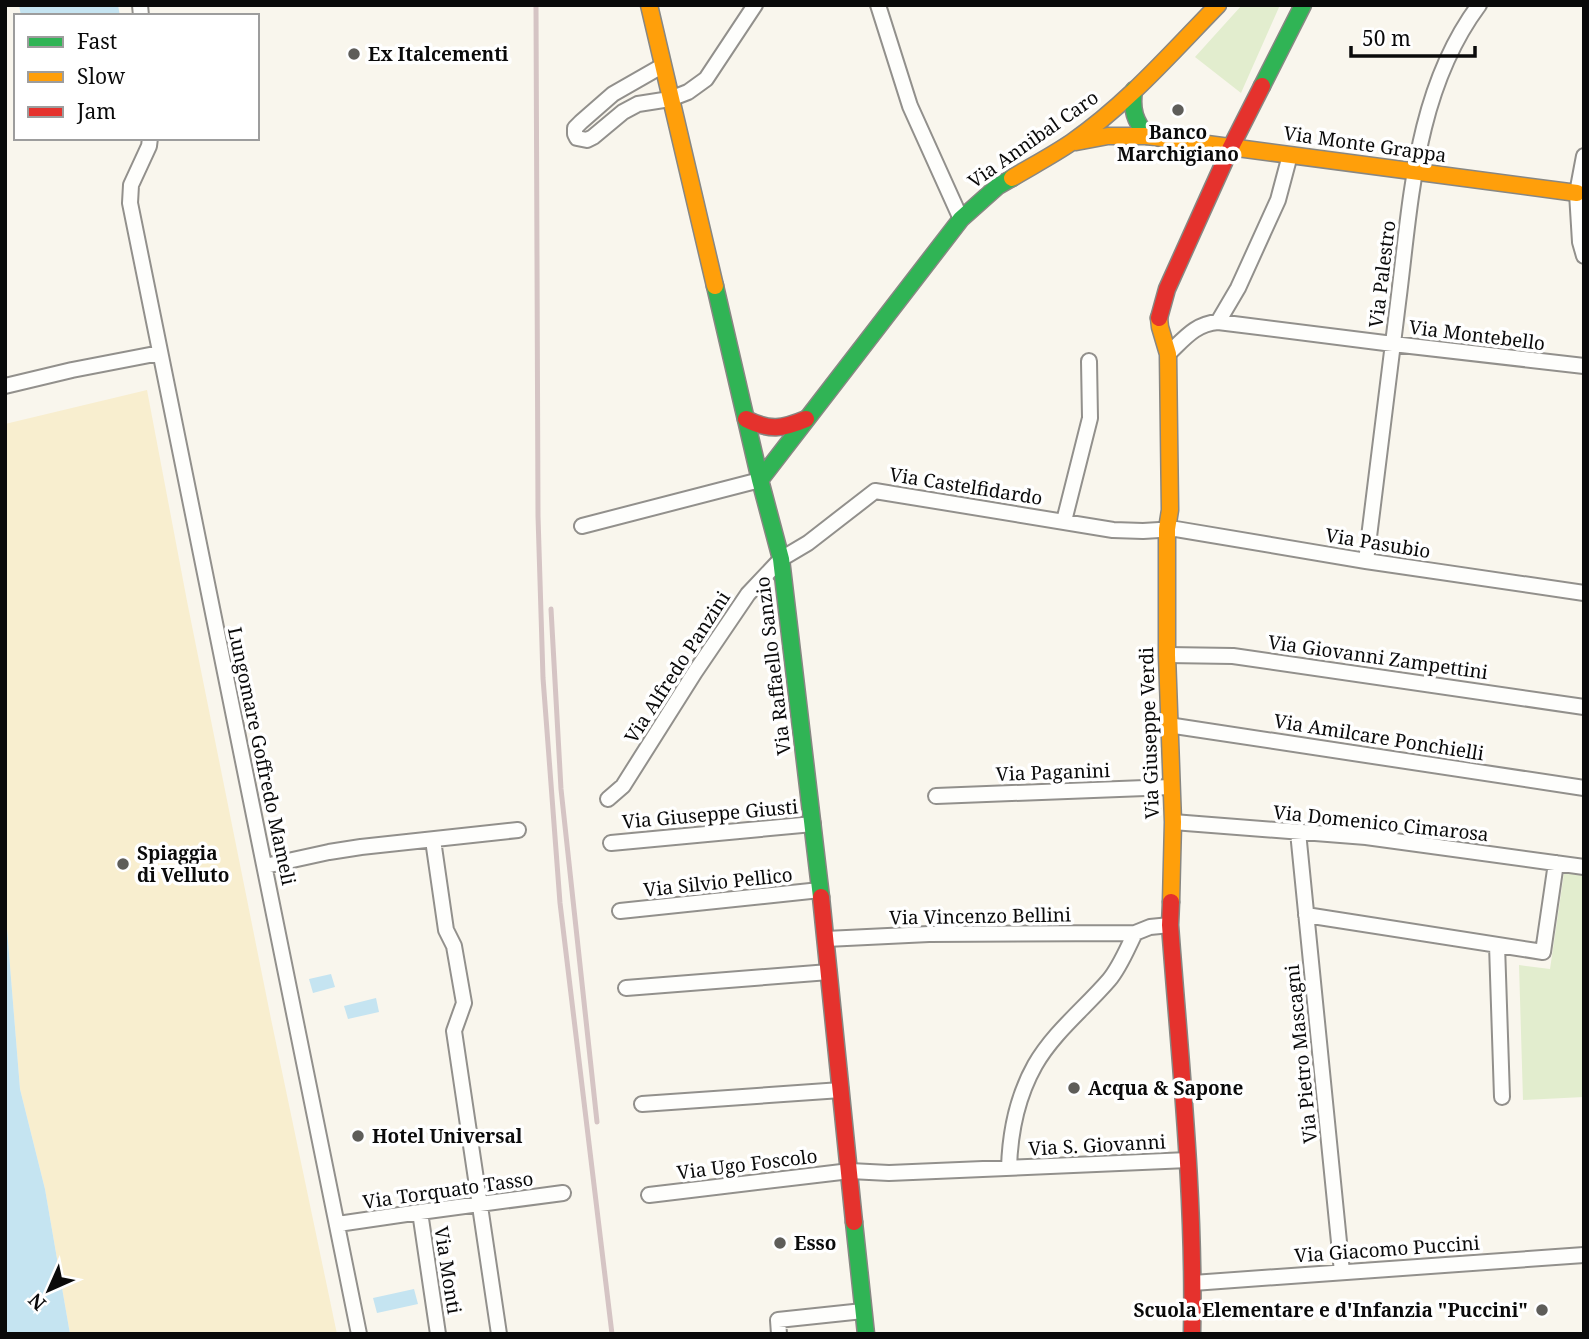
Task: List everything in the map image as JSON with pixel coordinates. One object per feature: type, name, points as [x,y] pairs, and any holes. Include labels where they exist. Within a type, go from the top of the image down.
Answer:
[{"type":"street","name":"Via Raffaello Sanzio","points":[[649,5],[760,480],[781,559],[821,890],[866,1334]]},
{"type":"street","points":[[663,66],[613,94],[575,128],[577,138],[587,140],[623,112],[638,104],[670,99],[688,92],[706,79],[755,5]]},
{"type":"street","points":[[878,5],[910,106],[961,219]]},
{"type":"street","name":"Via Annibal Caro","points":[[760,480],[961,219],[998,186],[1072,142],[1103,118],[1218,5]]},
{"type":"street","name":"Via Giuseppe Verdi","points":[[1192,1334],[1193,1283],[1188,1160],[1170,925],[1172,822],[1167,655],[1167,529],[1170,510],[1168,354],[1159,317],[1167,289],[1231,147],[1303,5]]},
{"type":"street","name":"Via Palestro","points":[[1367,561],[1415,172],[1430,101],[1447,58],[1472,8]]},
{"type":"street","points":[[1134,90],[1131,107],[1135,122],[1147,136]]},
{"type":"street","name":"Via Monte Grappa","points":[[1072,142],[1108,136],[1147,136],[1577,193]]},
{"type":"street","name":"Lungomare Goffredo Mameli","points":[[150,140],[131,185],[130,203],[359,1334]]},
{"type":"street","points":[[1168,354],[1196,328],[1218,322],[1238,288],[1278,200],[1290,155]]},
{"type":"street","points":[[1584,156],[1577,193],[1580,242],[1584,256]]},
{"type":"street","name":"Via Montebello","points":[[1218,322],[1584,366]]},
{"type":"street","points":[[5,386],[160,353]]},
{"type":"street","points":[[1064,521],[1090,418],[1088,360]]},
{"type":"street","points":[[746,419],[760,427],[772,429],[807,419]]},
{"type":"street","points":[[582,526],[760,480]]},
{"type":"street","name":"Via Castelfidardo","points":[[781,559],[808,543],[875,491],[1112,530],[1167,529]]},
{"type":"street","name":"Via Pasubio","points":[[1167,529],[1367,561],[1583,589]]},
{"type":"street","name":"Via Alfredo Panzini","points":[[608,799],[623,786],[748,594],[781,559]]},
{"type":"street","name":"Via Giovanni Zampettini","points":[[1167,655],[1233,656],[1584,707]]},
{"type":"street","name":"Via Amilcare Ponchielli","points":[[1168,725],[1584,788]]},
{"type":"street","name":"Via Paganini","points":[[936,796],[1171,787]]},
{"type":"street","name":"Via Domenico Cimarosa","points":[[1172,822],[1366,837],[1584,867]]},
{"type":"street","name":"Via Giuseppe Giusti","points":[[611,843],[813,824]]},
{"type":"street","points":[[265,866],[329,852],[518,830]]},
{"type":"street","name":"Via Pietro Mascagni","points":[[1298,832],[1342,1272]]},
{"type":"street","points":[[433,840],[446,930],[454,946],[464,1003],[454,1031],[499,1334]]},
{"type":"street","points":[[1306,915],[1543,952],[1556,863]]},
{"type":"street","name":"Via Silvio Pellico","points":[[620,911],[821,890]]},
{"type":"street","name":"Via Vincenzo Bellini","points":[[825,939],[929,934],[1135,933],[1150,927],[1170,925]]},
{"type":"street","name":"Via S. Giovanni","points":[[1009,1168],[1010,1140],[1018,1106],[1035,1065],[1060,1032],[1111,978],[1135,933]]},
{"type":"street","points":[[1497,945],[1503,1097]]},
{"type":"street","points":[[626,988],[829,972]]},
{"type":"street","points":[[642,1104],[841,1090]]},
{"type":"street","name":"Via S. Giovanni","points":[[850,1171],[889,1173],[1188,1160]]},
{"type":"street","name":"Via Ugo Foscolo","points":[[649,1195],[850,1171]]},
{"type":"street","name":"Via Torquato Tasso","points":[[338,1224],[563,1194]]},
{"type":"street","name":"Via Monti","points":[[420,1212],[438,1334]]},
{"type":"street","name":"Via Giacomo Puccini","points":[[1193,1283],[1584,1255]]},
{"type":"street","points":[[779,1334],[778,1320],[863,1311]]},
{"type":"green space","points":[[1242,5],[1280,5],[1241,93],[1195,57]]},
{"type":"green space","points":[[1564,873],[1584,875],[1584,1097],[1523,1100],[1519,965],[1550,969]]},
{"type":"sand","name":"Spiaggia di Velluto","points":[[147,390],[271,1019],[337,1334],[70,1334],[45,1189],[20,1089],[5,904],[5,424]]},
{"type":"water","points":[[19,5],[118,5],[120,14],[21,14]]},
{"type":"water","points":[[5,904],[20,1089],[45,1189],[70,1334],[5,1334]]},
{"type":"water","points":[[331,974],[335,987],[313,993],[309,979]]},
{"type":"water","points":[[376,998],[379,1012],[348,1019],[344,1006]]},
{"type":"water","points":[[414,1289],[418,1304],[377,1313],[373,1298]]},
{"type":"railway","points":[[536,5],[538,516],[543,678],[560,903],[612,1334]]},
{"type":"railway","points":[[551,609],[561,789],[597,1122]]},
{"type":"traffic: fast","points":[[1262,86],[1303,5]]},
{"type":"traffic: fast","points":[[1134,90],[1135,115],[1147,136]]},
{"type":"traffic: fast","points":[[760,480],[961,219],[998,186],[1012,178]]},
{"type":"traffic: fast","points":[[715,286],[781,559],[821,897]]},
{"type":"traffic: fast","points":[[854,1222],[866,1334]]},
{"type":"traffic: slow","points":[[649,5],[715,286]]},
{"type":"traffic: slow","points":[[1012,178],[1072,142],[1112,111],[1218,5]]},
{"type":"traffic: slow","points":[[1076,142],[1108,136],[1147,136],[1577,193]]},
{"type":"traffic: slow","points":[[1159,318],[1168,354],[1170,510],[1167,529],[1167,655],[1173,822],[1171,902]]},
{"type":"traffic: jam","points":[[1159,318],[1167,289],[1231,147],[1262,86]]},
{"type":"traffic: jam","points":[[746,419],[769,427],[790,425],[806,419]]},
{"type":"traffic: jam","points":[[821,897],[854,1222]]},
{"type":"traffic: jam","points":[[1171,902],[1170,925],[1189,1180],[1192,1334]]},
{"type":"place","name":"Ex Italcementi","points":[[354,54]]},
{"type":"place","name":"Banco Marchigiano","points":[[1178,110]]},
{"type":"place","name":"Spiaggia di Velluto","points":[[123,864]]},
{"type":"place","name":"Acqua & Sapone","points":[[1074,1088]]},
{"type":"place","name":"Hotel Universal","points":[[358,1136]]},
{"type":"place","name":"Esso","points":[[780,1243]]},
{"type":"place","name":"Scuola Elementare e d'Infanzia \"Puccini\"","points":[[1542,1310]]}]
